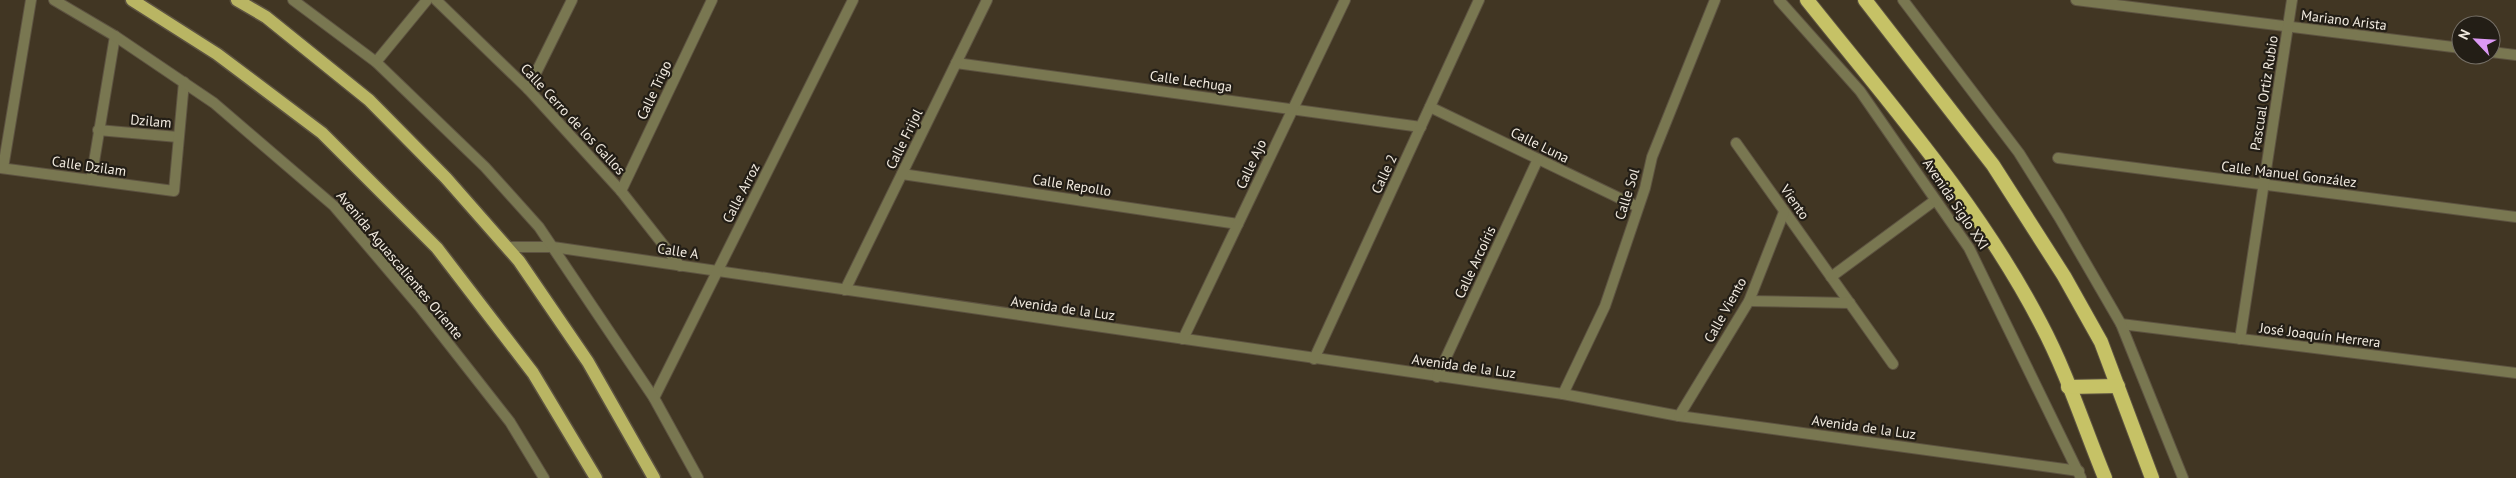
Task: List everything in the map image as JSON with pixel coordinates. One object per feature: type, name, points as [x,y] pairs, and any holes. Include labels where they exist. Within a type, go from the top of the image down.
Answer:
[{"type":"highway","name":"Avenida Siglo XXI","points":[[1806,0],[1899,116],[1990,238],[2042,324],[2104,478]]},
{"type":"highway","points":[[1865,0],[1993,165],[2064,276],[2101,342],[2152,478]]},
{"type":"highway","points":[[2068,387],[2118,386]]},
{"type":"main road","points":[[132,0],[218,54],[322,133],[437,248],[533,373],[596,478]]},
{"type":"main road","points":[[237,0],[266,17],[369,100],[446,178],[519,261],[588,362],[654,478]]},
{"type":"street","points":[[2,168],[31,0]]},
{"type":"street","name":"Avenida Aguascalientes Oriente","points":[[54,0],[115,36],[214,102],[334,206],[419,306],[510,422],[544,478]]},
{"type":"street","points":[[294,0],[376,62],[485,167],[539,227],[654,398],[698,478]]},
{"type":"street","points":[[376,62],[427,0]]},
{"type":"street","name":"Calle Cerro de los Gallos","points":[[436,0],[528,89],[621,191],[680,266]]},
{"type":"street","points":[[528,89],[572,0]]},
{"type":"street","name":"Calle Trigo","points":[[621,191],[712,0]]},
{"type":"street","name":"Calle Arroz","points":[[654,398],[853,0]]},
{"type":"street","name":"Calle Frijol","points":[[845,290],[987,0]]},
{"type":"street","name":"Calle Ajo","points":[[1183,340],[1344,0]]},
{"type":"street","name":"Calle 2","points":[[1314,359],[1479,0]]},
{"type":"street","name":"Calle Sol","points":[[1563,394],[1605,306],[1638,207],[1652,157],[1715,0]]},
{"type":"street","name":"Avenida Siglo XXI","points":[[1779,0],[1860,92],[1934,201],[1969,248],[2080,474]]},
{"type":"street","points":[[1903,0],[2019,153],[2059,217],[2121,324],[2182,478]]},
{"type":"street","name":"Mariano Arista","points":[[2076,0],[2451,47]]},
{"type":"street","name":"Pascual Ortiz Rubio","points":[[2240,339],[2292,0]]},
{"type":"street","points":[[91,180],[115,36]]},
{"type":"street","points":[[2501,53],[2516,55]]},
{"type":"street","name":"Calle Lechuga","points":[[956,63],[1421,127]]},
{"type":"street","points":[[178,137],[184,82]]},
{"type":"street","name":"Calle Luna","points":[[1430,108],[1638,207]]},
{"type":"street","name":"Dzilam","points":[[98,130],[178,137],[174,192]]},
{"type":"street","name":"Viento","points":[[1736,143],[1893,364]]},
{"type":"street","name":"Calle Manuel González","points":[[2058,158],[2516,218]]},
{"type":"street","name":"Calle Arcoíris","points":[[1437,377],[1538,159]]},
{"type":"street","name":"Calle Dzilam","points":[[2,168],[174,192]]},
{"type":"street","name":"Calle Repollo","points":[[902,174],[1238,224]]},
{"type":"street","points":[[1831,277],[1934,201]]},
{"type":"street","name":"Calle Viento","points":[[1679,416],[1749,301],[1784,212]]},
{"type":"street","name":"Calle A","points":[[506,247],[553,247],[845,290]]},
{"type":"street","name":"Avenida de la Luz","points":[[845,290],[1563,394],[1679,416],[2080,474]]},
{"type":"street","points":[[1749,301],[1850,303]]},
{"type":"street","name":"José Joaquín Herrera","points":[[2121,324],[2516,373]]}]
